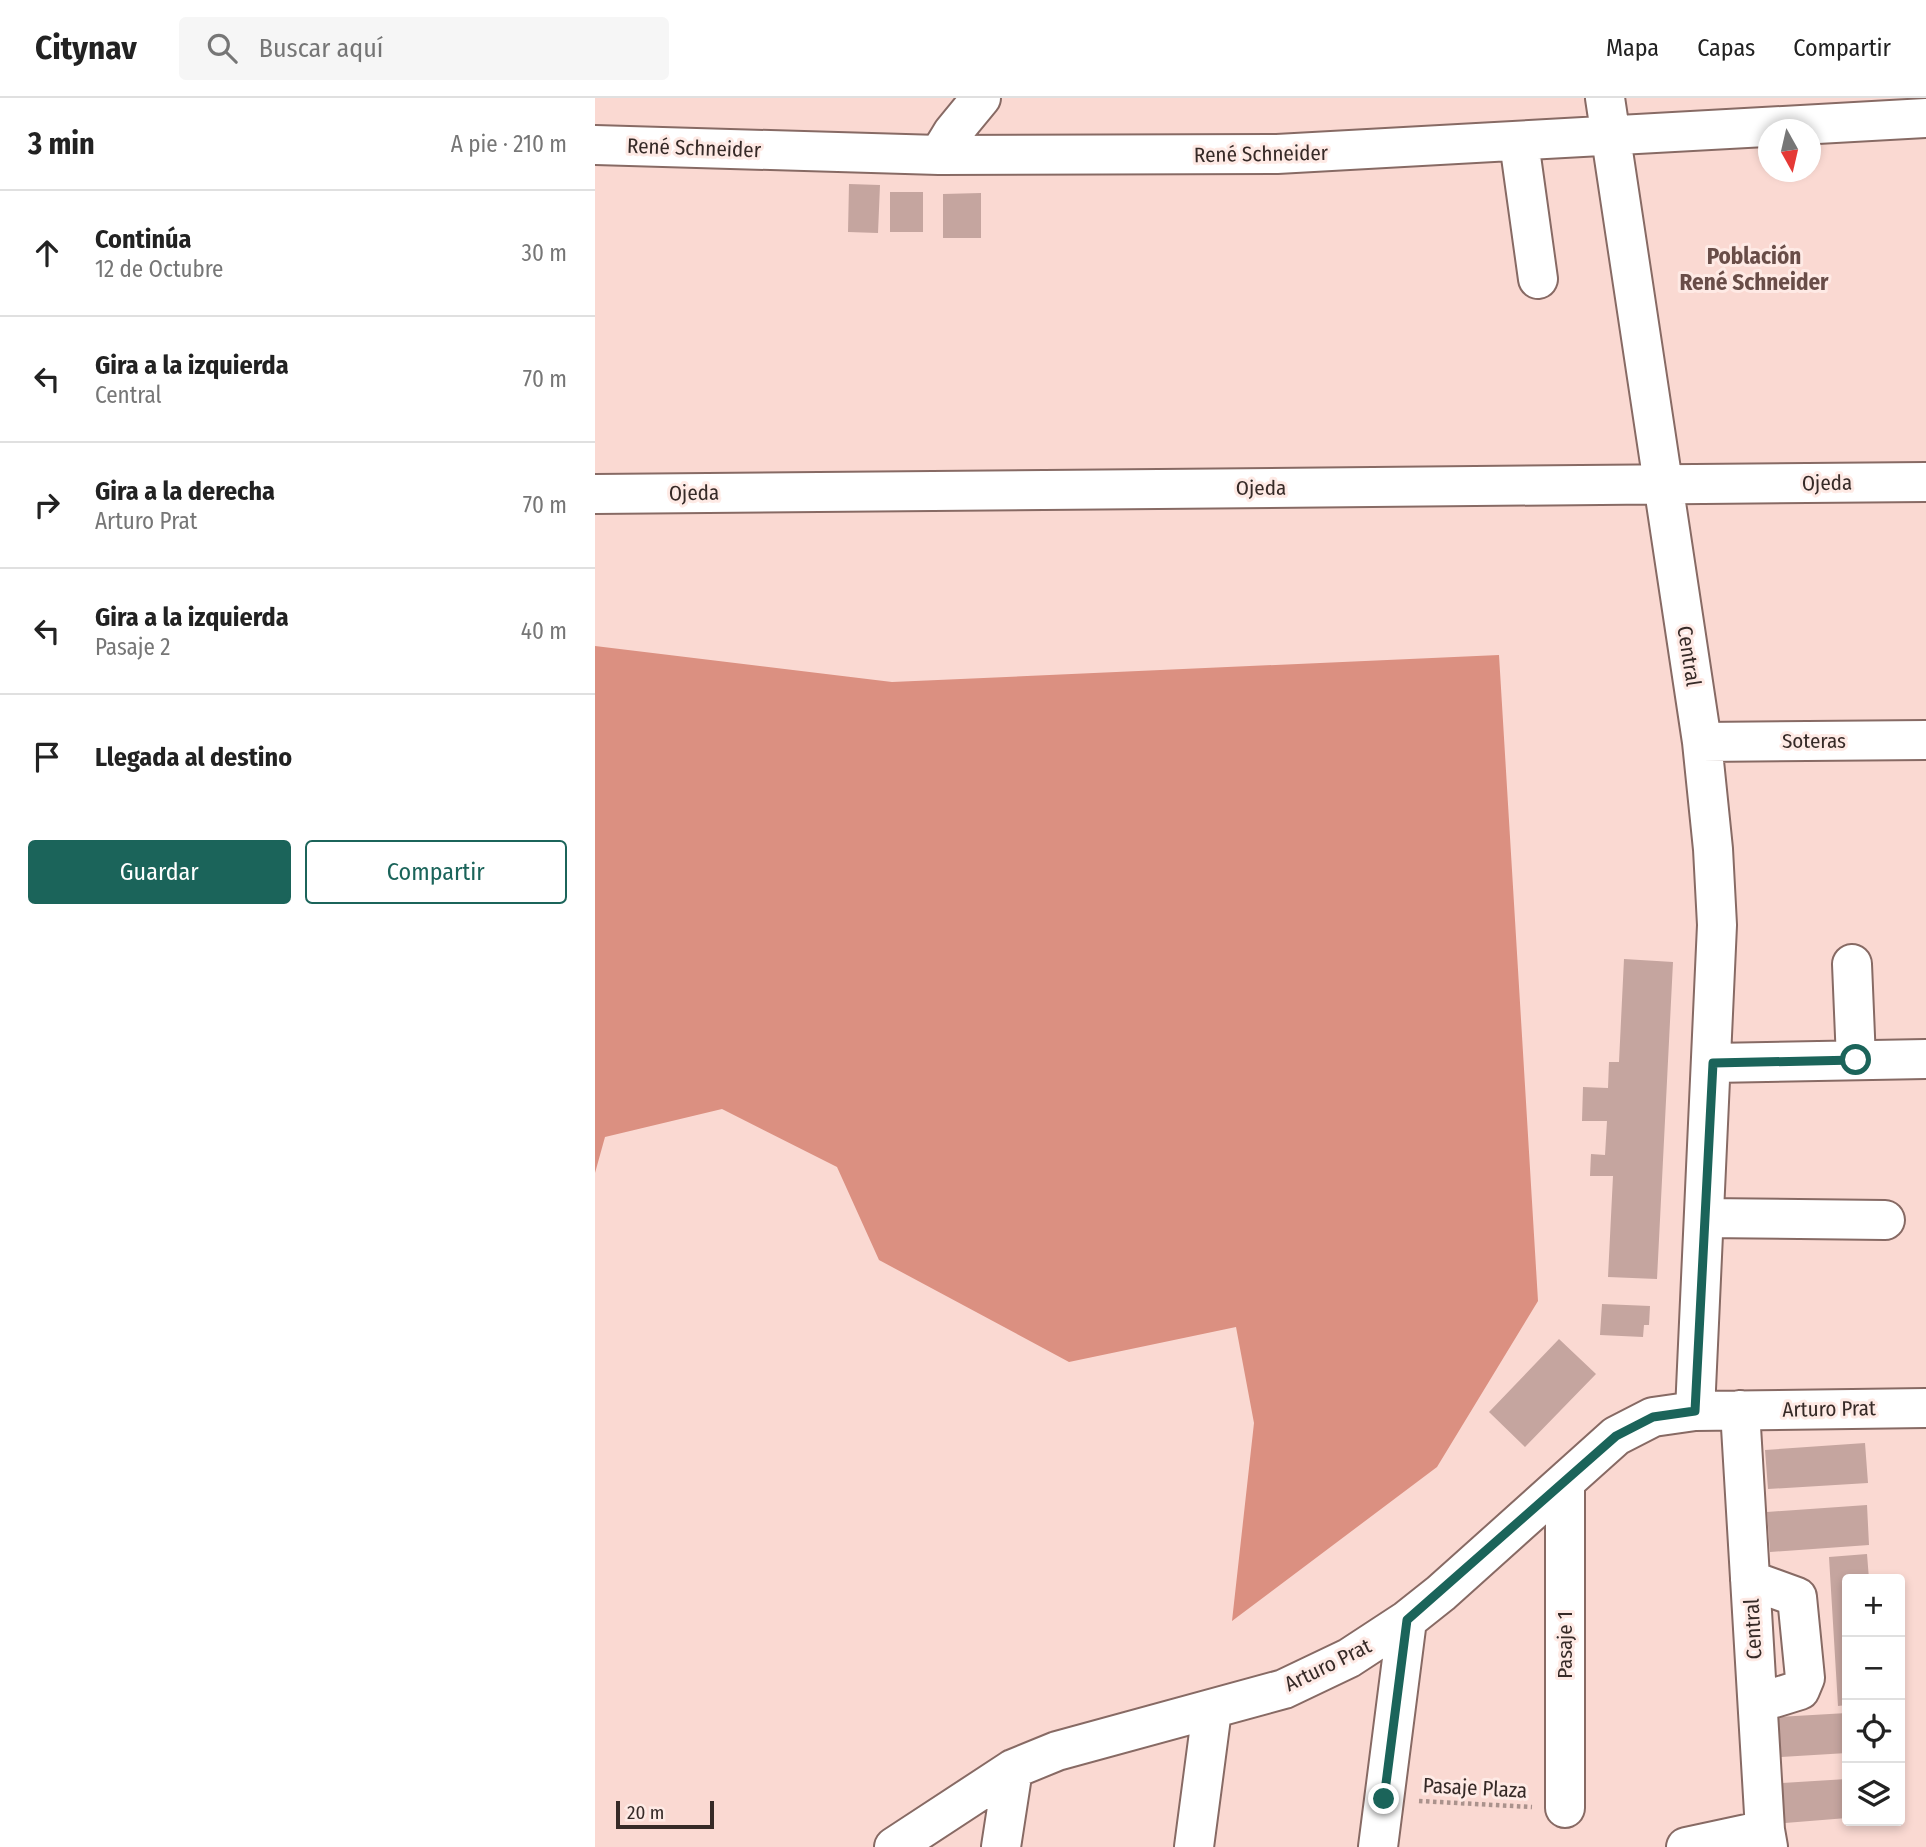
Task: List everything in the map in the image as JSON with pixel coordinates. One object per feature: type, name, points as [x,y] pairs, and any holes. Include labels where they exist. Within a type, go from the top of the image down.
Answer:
[{"type":"street","points":[[939,155],[953,132],[981,98]]},
{"type":"street","name":"Central","points":[[1605,98],[1702,742],[1716,887],[1713,1063],[1695,1411]]},
{"type":"street","name":"René Schneider","points":[[595,145],[939,155],[1277,155],[1926,118]]},
{"type":"street","points":[[1519,142],[1538,279]]},
{"type":"street","name":"Ojeda","points":[[595,494],[1926,482]]},
{"type":"street","name":"Soteras","points":[[1702,742],[1926,740]]},
{"type":"street","points":[[1852,964],[1856,1060]]},
{"type":"street","points":[[1713,1063],[1926,1059]]},
{"type":"street","points":[[1705,1219],[1885,1220]]},
{"type":"street","name":"Arturo Prat","points":[[894,1847],[1013,1769],[1057,1751],[1284,1689],[1318,1674],[1379,1640],[1407,1620],[1627,1429],[1653,1417],[1695,1411],[1926,1408]]},
{"type":"street","name":"Central","points":[[1740,1410],[1767,1838]]},
{"type":"street","name":"Pasaje 1","points":[[1565,1482],[1565,1808]]},
{"type":"street","points":[[1378,1847],[1407,1620]]},
{"type":"street","points":[[1194,1847],[1212,1710]]},
{"type":"street","points":[[1000,1847],[1013,1769]]},
{"type":"street","points":[[1686,1847],[1767,1838]]},
{"type":"path","name":"Pasaje Plaza","points":[[1384,1799],[1565,1808]]},
{"type":"shaded area","points":[[595,646],[892,682],[1499,655],[1538,1301],[1437,1467],[1232,1621],[1254,1423],[1236,1327],[1069,1362],[879,1260],[837,1167],[722,1109],[605,1137],[595,1173]]},
{"type":"building","points":[[849,184],[880,185],[878,233],[848,232]]},
{"type":"building","points":[[890,192],[923,192],[923,232],[890,232]]},
{"type":"building","points":[[981,193],[981,238],[943,238],[943,194]]},
{"type":"building","points":[[1624,959],[1673,962],[1657,1279],[1608,1277],[1613,1176],[1590,1176],[1591,1154],[1605,1155],[1607,1121],[1582,1121],[1583,1087],[1608,1088],[1609,1062],[1619,1062]]},
{"type":"building","points":[[1602,1304],[1650,1306],[1649,1325],[1644,1325],[1643,1337],[1600,1335]]},
{"type":"building","points":[[1559,1339],[1596,1374],[1525,1447],[1489,1412]]},
{"type":"building","points":[[1865,1443],[1868,1483],[1768,1489],[1765,1450]]},
{"type":"building","points":[[1867,1505],[1869,1545],[1770,1552],[1767,1512]]},
{"type":"building","points":[[1867,1554],[1869,1574],[1842,1574],[1842,1706],[1838,1706],[1829,1557]]},
{"type":"building","points":[[1842,1713],[1842,1753],[1781,1757],[1778,1717]]},
{"type":"building","points":[[1842,1779],[1842,1818],[1785,1823],[1782,1783]]},
{"type":"district","name":"Población René Schneider","points":[[1754,269]]},
{"type":"route","points":[[1384,1799],[1407,1620],[1441,1593],[1616,1436],[1653,1417],[1695,1411],[1713,1063],[1856,1060]]}]
